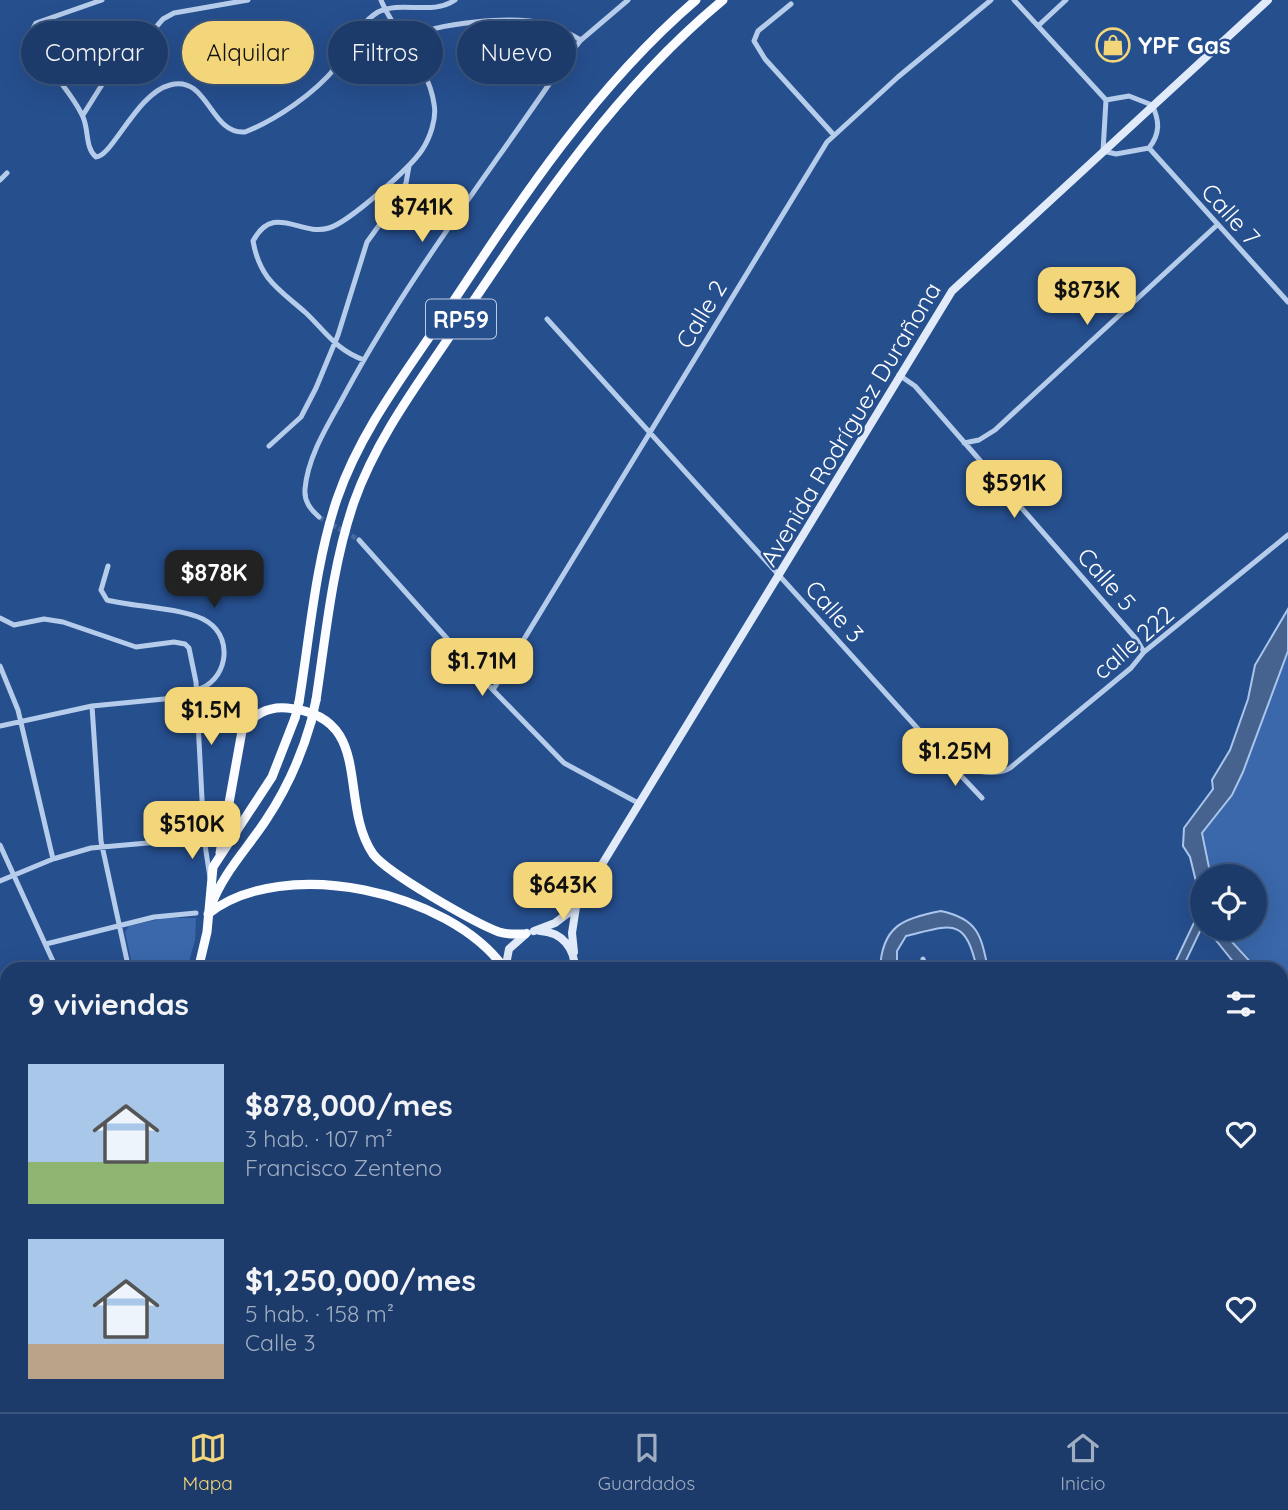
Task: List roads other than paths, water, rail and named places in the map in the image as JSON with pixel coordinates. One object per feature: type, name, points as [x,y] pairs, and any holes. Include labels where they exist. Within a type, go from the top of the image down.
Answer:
[{"type":"main road","name":"RP59","points":[[220,853],[249,816],[272,777],[295,718],[331,520],[363,439],[486,251],[587,114],[653,39],[696,0]]},
{"type":"main road","name":"RP59","points":[[208,914],[222,880],[267,819],[283,792],[311,722],[317,700],[343,537],[355,500],[385,434],[515,239],[602,122],[654,62],[723,0]]},
{"type":"main road","name":"Avenida Rodríguez Durañona","points":[[576,906],[641,805],[899,375],[959,282],[1268,0]]},
{"type":"main road","points":[[199,962],[208,914],[210,878],[220,853],[242,731],[252,718],[269,710],[288,708],[306,712],[326,720],[343,739],[361,826],[381,862],[490,928],[511,935],[530,932],[555,923],[576,906]]},
{"type":"main road","points":[[208,914],[227,901],[269,890],[314,886],[362,888],[412,904],[456,926],[487,947],[499,962]]},
{"type":"main road","points":[[574,962],[572,933],[576,906]]},
{"type":"main road","points":[[506,962],[509,949],[530,932],[555,934],[570,948],[574,958]]},
{"type":"street","points":[[102,0],[36,23],[30,33],[40,53],[83,115],[91,153],[102,158],[131,114],[168,85],[181,83],[192,87],[230,131],[245,132],[257,127],[318,86],[340,61],[366,21],[384,8],[410,4],[440,6],[455,0]]},
{"type":"street","points":[[83,115],[110,72],[136,50],[163,19],[174,13],[248,0]]},
{"type":"street","points":[[381,0],[394,21]]},
{"type":"street","points":[[319,517],[308,504],[305,491],[308,476],[320,439],[364,360],[463,204],[581,40],[628,0]]},
{"type":"street","name":"Calle 2","points":[[493,690],[833,134],[991,0]]},
{"type":"street","points":[[1014,0],[1105,100],[1103,151],[1116,154],[1149,148],[1158,130],[1157,115],[1152,105],[1129,96],[1105,100]]},
{"type":"street","points":[[1038,26],[1066,0]]},
{"type":"street","points":[[791,4],[758,31],[754,40],[765,59],[833,134]]},
{"type":"street","points":[[443,27],[521,20],[558,27],[581,40]]},
{"type":"street","points":[[364,360],[347,354],[334,345],[307,314],[272,286],[253,241],[268,224],[280,222],[318,230],[335,226],[409,166],[425,146],[434,121],[435,104],[426,84]]},
{"type":"street","name":"Calle 7","points":[[1149,148],[1216,226],[1288,302]]},
{"type":"street","points":[[269,446],[301,417],[334,345],[367,242],[396,202],[409,166]]},
{"type":"street","points":[[0,180],[7,173]]},
{"type":"street","points":[[964,443],[979,440],[995,430],[1216,226]]},
{"type":"street","name":"Calle 3","points":[[547,319],[982,798]]},
{"type":"street","name":"Calle 5","points":[[899,375],[915,386],[1137,640],[1144,652]]},
{"type":"street","name":"calle 222","points":[[947,761],[1000,773],[1132,668],[1144,652],[1288,535]]},
{"type":"street","points":[[359,540],[493,690],[564,763],[641,805]]},
{"type":"street","points":[[0,726],[92,706],[195,693],[219,675],[223,665],[223,644],[211,624],[176,612],[107,600],[101,590],[108,566]]},
{"type":"street","points":[[0,618],[14,625],[44,619],[63,622],[136,647],[181,642],[189,648],[193,658],[204,838],[210,878]]},
{"type":"street","points":[[0,666],[21,720],[53,859]]},
{"type":"street","points":[[92,706],[102,846],[127,962]]},
{"type":"street","points":[[0,881],[53,859],[102,846],[204,838]]},
{"type":"street","points":[[0,845],[54,962]]},
{"type":"street","points":[[46,944],[168,914],[196,913]]},
{"type":"tunnel","points":[[319,517],[359,540]]},
{"type":"place","name":"YPF Gas","points":[[1113,45]]}]
